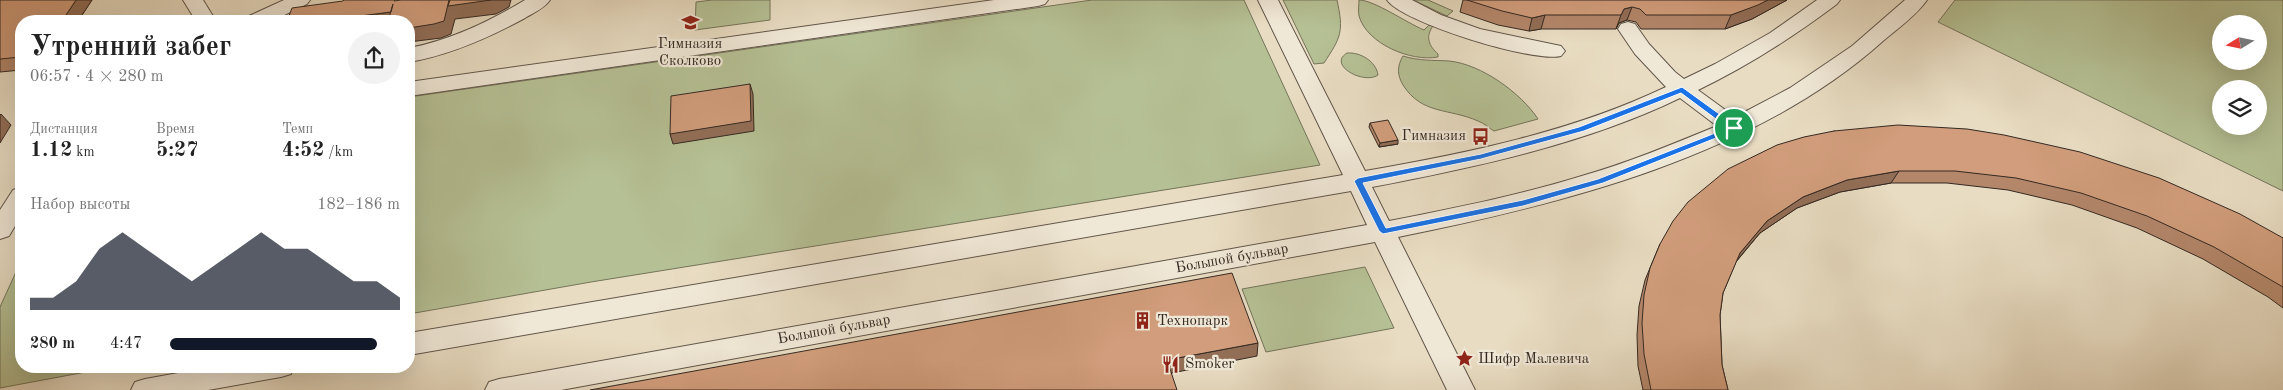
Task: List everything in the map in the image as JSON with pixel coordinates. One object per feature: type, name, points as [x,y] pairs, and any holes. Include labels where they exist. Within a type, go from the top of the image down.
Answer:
[{"type":"street","points":[[193,0],[202,15]]},
{"type":"street","points":[[269,15],[300,0]]},
{"type":"street","points":[[415,53],[449,44],[474,34],[511,17],[540,0]]},
{"type":"street","points":[[415,87],[1038,0]]},
{"type":"street","points":[[1268,0],[1461,390]]},
{"type":"street","points":[[1397,0],[1422,14],[1471,33],[1526,47],[1554,50]]},
{"type":"street","points":[[415,343],[1358,181],[1481,156],[1581,129],[1682,90],[1732,66],[1797,26],[1830,0]]},
{"type":"street","name":"Большой бульвар","points":[[499,390],[1383,231],[1523,203],[1600,181],[1734,128],[1814,85],[1866,48],[1917,0]]},
{"type":"street","points":[[1628,29],[1647,56],[1682,90],[1734,128]]},
{"type":"street","points":[[0,230],[15,206]]},
{"type":"street","points":[[145,390],[241,373]]},
{"type":"green space","points":[[712,0],[770,0],[770,20],[695,30],[696,2]]},
{"type":"green space","points":[[1092,0],[1244,0],[1320,165],[591,282],[415,313],[415,96]]},
{"type":"green space","points":[[1283,0],[1337,0],[1340,34],[1324,63],[1314,64]]},
{"type":"green space","points":[[1359,0],[1382,8],[1424,30],[1429,25],[1433,26],[1429,34],[1429,41],[1438,57],[1415,57],[1403,54],[1380,43],[1364,26],[1359,16]]},
{"type":"green space","points":[[1413,0],[1428,0],[1453,11],[1447,16]]},
{"type":"green space","points":[[1955,0],[2283,0],[2283,191],[1938,22]]},
{"type":"green space","points":[[1347,53],[1367,58],[1377,70],[1378,75],[1372,77],[1357,76],[1344,68],[1341,63],[1342,58]]},
{"type":"green space","points":[[1403,56],[1420,60],[1461,63],[1487,74],[1511,90],[1531,109],[1538,119],[1494,131],[1482,123],[1467,117],[1427,106],[1410,95],[1401,81],[1398,70]]},
{"type":"green space","points":[[1365,267],[1394,328],[1266,352],[1242,289]]},
{"type":"green space","points":[[15,274],[15,373],[80,373],[0,388],[0,307]]},
{"type":"building","points":[[0,0],[76,0],[66,15],[15,15],[15,58],[0,59]]},
{"type":"building","points":[[449,0],[444,21],[415,27],[415,15],[390,15],[391,12],[368,15],[289,15],[292,8],[343,1]]},
{"type":"building","points":[[450,0],[491,0],[448,6]]},
{"type":"building","points":[[1467,0],[1768,0],[1731,15],[1646,15],[1640,9],[1632,7],[1624,9],[1621,15],[1545,15],[1532,18]]},
{"type":"building","points":[[750,84],[751,121],[670,134],[671,96]]},
{"type":"building","points":[[1388,120],[1398,140],[1380,143],[1370,123]]},
{"type":"building","points":[[1898,125],[1967,129],[2004,135],[2080,152],[2159,178],[2240,214],[2283,238],[2283,287],[2214,247],[2147,216],[2081,193],[2016,178],[1955,171],[1899,171],[1847,180],[1803,197],[1767,221],[1740,253],[1723,293],[1720,315],[1722,365],[1728,390],[1651,390],[1644,354],[1642,323],[1644,295],[1650,268],[1660,244],[1673,221],[1688,202],[1728,169],[1777,145],[1834,131]]},
{"type":"building","name":"Технопарк","points":[[1232,273],[1258,343],[1167,360],[1177,390],[590,390]]},
{"type":"place","name":"Гимназия Сколково","points":[[690,23]]},
{"type":"place","name":"Гимназия","points":[[1480,136]]},
{"type":"place","name":"Технопарк","points":[[1143,321]]},
{"type":"place","name":"Шифр Малевича","points":[[1464,359]]},
{"type":"place","name":"Smoker","points":[[1171,364]]},
{"type":"route","points":[[1682,90],[1734,128],[1627,172],[1600,181],[1523,203],[1383,231],[1358,181],[1496,153],[1581,129],[1682,90]]}]
